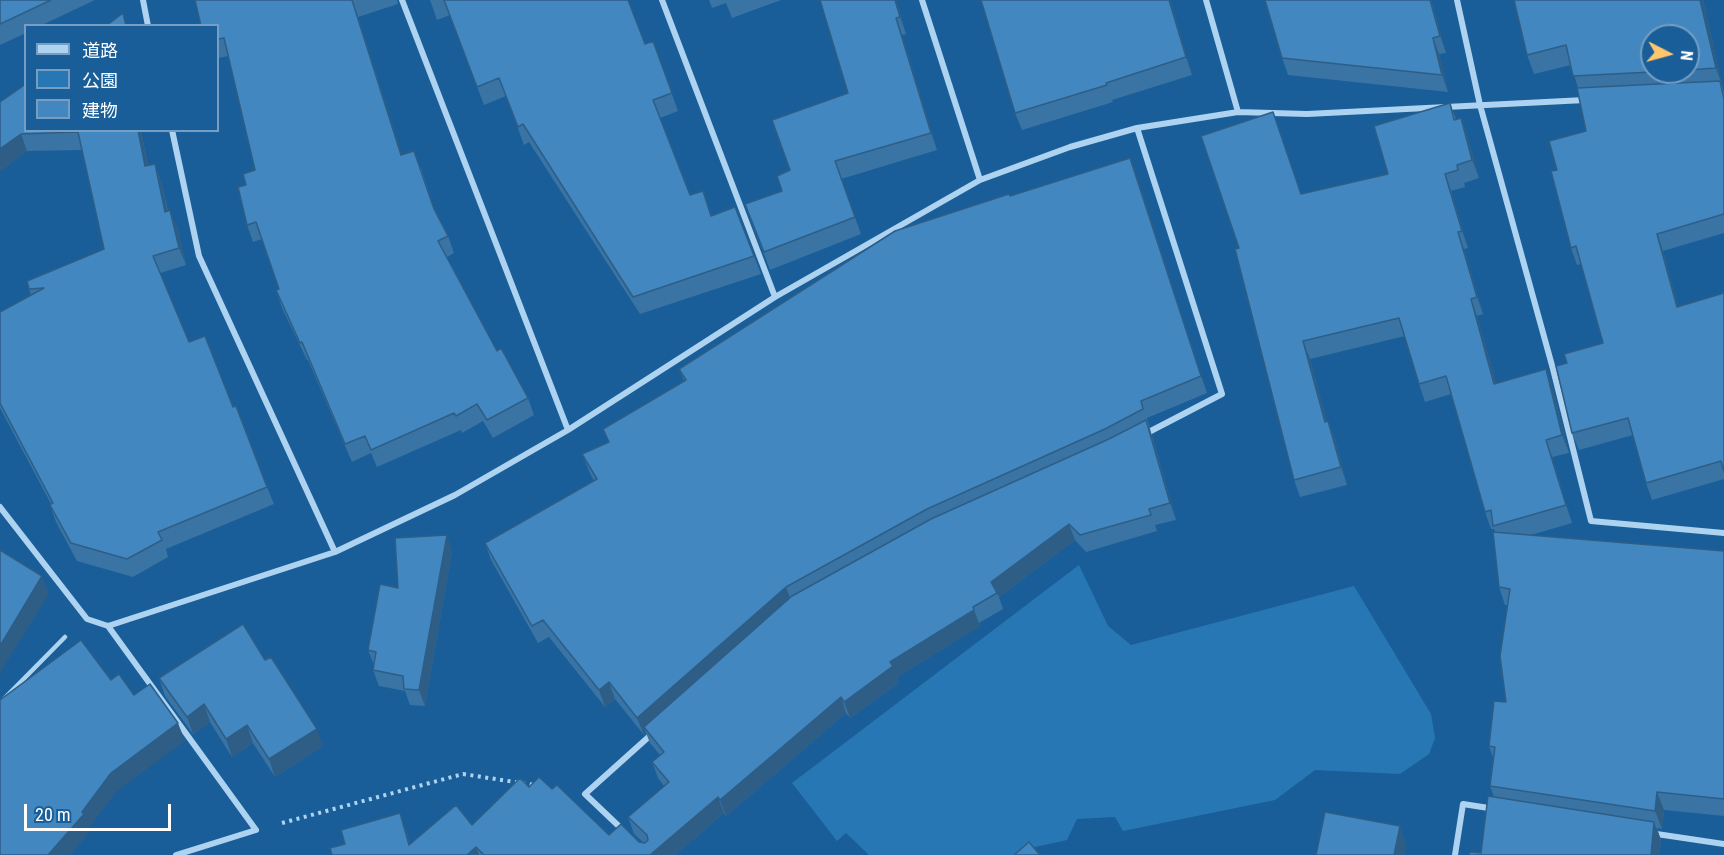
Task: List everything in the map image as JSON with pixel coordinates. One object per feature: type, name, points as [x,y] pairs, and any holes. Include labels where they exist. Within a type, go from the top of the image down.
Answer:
[{"type":"street","points":[[143,0],[148,24]]},
{"type":"street","points":[[402,0],[568,430]]},
{"type":"street","points":[[662,0],[775,297]]},
{"type":"street","points":[[922,0],[980,180]]},
{"type":"street","points":[[1206,0],[1238,112]]},
{"type":"street","points":[[1457,0],[1480,105],[1553,369],[1591,521],[1724,533]]},
{"type":"street","points":[[108,626],[335,552],[455,495],[568,430],[775,297],[980,180],[1070,147],[1137,128],[1238,112],[1307,114],[1596,99]]},
{"type":"street","points":[[1137,128],[1222,394],[1143,435]]},
{"type":"street","points":[[172,132],[199,256],[335,552]]},
{"type":"street","points":[[0,507],[87,619],[108,626],[256,830],[176,855]]},
{"type":"street","points":[[633,840],[585,794],[655,732]]},
{"type":"street","points":[[1455,855],[1463,804],[1497,809]]},
{"type":"street","points":[[1644,832],[1724,844]]},
{"type":"lane","points":[[0,703],[64,637]]},
{"type":"path","points":[[256,830],[463,774],[585,794]]},
{"type":"green space","points":[[1079,565],[1108,626],[1131,645],[1354,586],[1431,714],[1435,738],[1429,754],[1400,774],[1315,770],[1275,800],[1123,831],[1115,817],[1077,819],[1067,840],[1021,850],[1015,855],[869,855],[846,833],[837,841],[792,783]]},
{"type":"building","points":[[0,0],[51,0],[0,24]]},
{"type":"building","points":[[195,0],[352,0],[401,155],[414,151],[434,209],[448,236],[438,241],[497,351],[501,348],[528,398],[487,420],[477,404],[456,416],[454,413],[371,450],[365,436],[345,444],[302,342],[300,343],[276,290],[279,289],[256,222],[247,225],[238,187],[246,185],[243,174],[255,170],[224,38],[219,39],[219,24],[201,24]]},
{"type":"building","points":[[444,0],[628,0],[645,44],[653,41],[672,93],[653,100],[690,195],[703,191],[711,216],[735,207],[754,256],[633,297],[523,124],[518,127],[499,78],[477,87]]},
{"type":"building","points":[[820,0],[895,0],[900,17],[896,18],[931,133],[835,161],[855,217],[764,252],[745,204],[782,191],[777,176],[790,170],[772,120],[848,93]]},
{"type":"building","points":[[981,0],[1169,0],[1186,57],[1106,83],[1107,85],[1015,113]]},
{"type":"building","points":[[1265,0],[1430,0],[1440,36],[1433,38],[1442,75],[1282,58]]},
{"type":"building","points":[[1514,0],[1700,0],[1716,68],[1700,69],[1700,24],[1640,24],[1640,73],[1573,76],[1566,45],[1527,55]]},
{"type":"building","points":[[123,13],[126,24],[109,24]]},
{"type":"building","points":[[1720,81],[1724,99],[1724,214],[1657,234],[1677,307],[1724,293],[1724,472],[1721,461],[1646,483],[1628,418],[1572,433],[1556,366],[1567,363],[1564,354],[1603,343],[1576,246],[1571,248],[1551,171],[1557,170],[1549,141],[1586,131],[1577,88],[1700,84],[1700,82]]},
{"type":"building","points":[[24,85],[24,132],[78,132],[21,134],[0,149],[0,102]]},
{"type":"building","points":[[1450,103],[1454,120],[1461,118],[1472,160],[1457,165],[1458,170],[1445,174],[1462,231],[1458,232],[1477,297],[1471,299],[1494,384],[1546,369],[1562,435],[1546,440],[1566,505],[1493,526],[1491,510],[1485,512],[1446,376],[1419,384],[1399,318],[1303,341],[1325,422],[1328,421],[1341,467],[1294,480],[1235,249],[1239,248],[1201,136],[1273,112],[1301,194],[1388,174],[1374,126]]},
{"type":"building","points":[[78,132],[138,132],[145,166],[155,164],[165,212],[170,210],[179,248],[153,256],[189,342],[205,336],[233,407],[236,406],[267,487],[158,532],[162,540],[127,559],[71,543],[50,505],[53,503],[0,403],[0,312],[44,288],[29,289],[27,281],[104,249]]},
{"type":"building","points":[[1130,158],[1201,376],[1141,401],[1143,409],[1105,429],[927,509],[786,587],[637,718],[609,682],[599,690],[543,620],[532,626],[485,543],[597,479],[582,454],[609,442],[603,429],[686,380],[679,369],[895,231]]},
{"type":"building","points":[[1146,420],[1170,503],[1149,509],[1151,515],[1080,535],[1069,524],[991,582],[997,593],[973,607],[974,610],[890,662],[893,666],[844,702],[841,697],[720,800],[718,797],[650,855],[484,855],[476,847],[467,855],[332,855],[330,848],[345,844],[341,830],[400,813],[409,845],[456,805],[472,825],[520,778],[529,787],[539,777],[552,789],[557,785],[609,835],[621,824],[639,842],[645,843],[648,840],[647,835],[628,817],[669,782],[652,762],[664,752],[644,727],[792,596],[931,519]]},
{"type":"building","points":[[1493,532],[1724,551],[1724,799],[1657,792],[1655,811],[1490,786],[1495,747],[1489,746],[1494,701],[1506,702],[1500,656],[1510,589],[1499,587]]},
{"type":"building","points":[[447,535],[419,690],[404,689],[403,676],[373,670],[376,652],[368,650],[380,584],[398,588],[395,538]]},
{"type":"building","points":[[0,550],[42,576],[0,646]]},
{"type":"building","points":[[243,624],[265,660],[271,657],[317,729],[269,759],[247,725],[226,739],[204,704],[187,717],[159,678]]},
{"type":"building","points":[[81,640],[111,680],[119,674],[134,695],[150,684],[178,723],[111,773],[82,812],[84,814],[48,855],[0,855],[0,700]]},
{"type":"building","points":[[1488,796],[1654,822],[1651,855],[1469,855],[1470,852],[1481,853]]},
{"type":"building","points":[[1325,812],[1400,826],[1394,855],[1316,855]]},
{"type":"building","points":[[1029,842],[1040,855],[1014,855]]}]
